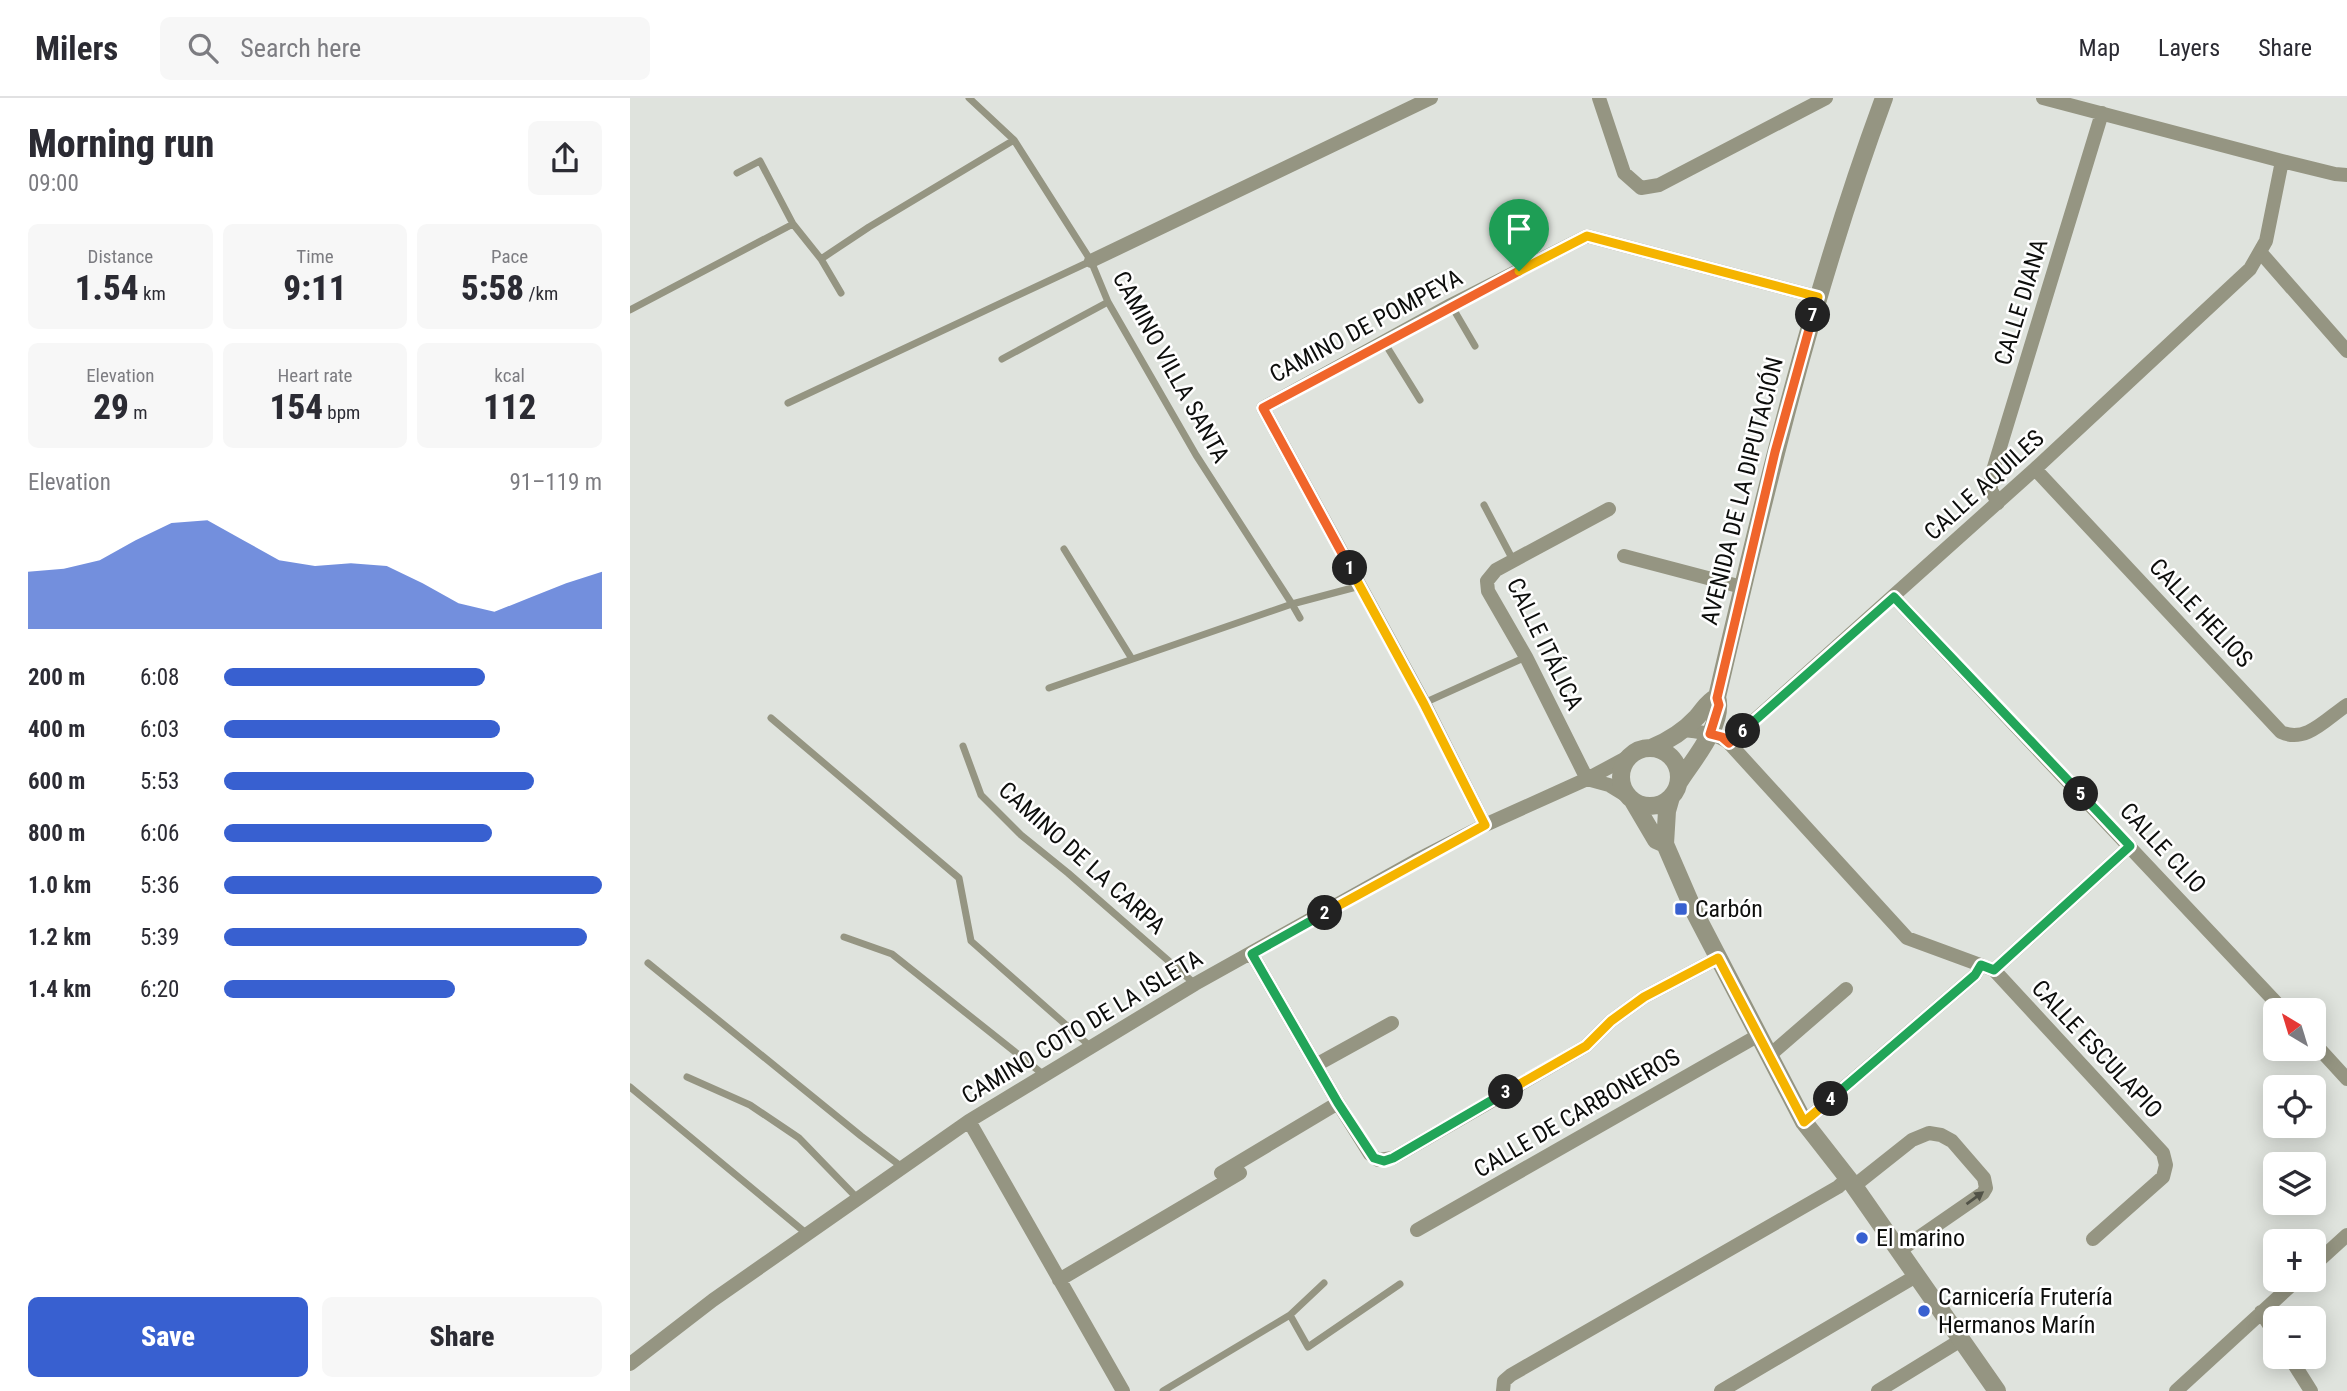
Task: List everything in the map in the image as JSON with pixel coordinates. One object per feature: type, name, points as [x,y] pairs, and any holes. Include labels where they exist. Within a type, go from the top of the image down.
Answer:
[{"type":"street","points":[[1091,261],[1431,98]]},
{"type":"street","points":[[1599,98],[1624,173],[1641,188],[1660,185],[1826,98]]},
{"type":"street","name":"AVENIDA DE LA DIPUTACIÓN","points":[[1884,98],[1818,297],[1775,452],[1717,698],[1719,705],[1710,734],[1675,790],[1667,811],[1665,844],[1694,911],[1804,1122],[1851,1182],[1997,1391]]},
{"type":"street","points":[[2043,98],[2282,161],[2347,175]]},
{"type":"street","name":"CALLE DIANA","points":[[1998,503],[1991,490],[1991,477],[2102,113]]},
{"type":"street","points":[[2282,161],[2266,241],[2261,253],[2347,351]]},
{"type":"street","name":"CAMINO DE POMPEYA","points":[[1485,825],[1424,704],[1263,408],[1587,236],[1818,297]]},
{"type":"street","name":"CALLE AQUILES","points":[[1729,743],[2035,469],[2250,269],[2261,253]]},
{"type":"street","name":"CALLE HELIOS","points":[[2035,469],[2281,732],[2289,736],[2306,734],[2347,705]]},
{"type":"street","name":"CALLE ITÁLICA","points":[[1587,779],[1487,586],[1492,573],[1609,509]]},
{"type":"street","points":[[1624,556],[1742,587]]},
{"type":"street","name":"CALLE CLIO","points":[[1894,597],[2272,998]]},
{"type":"street","points":[[1630,798],[1620,780],[1623,764],[1628,757],[1668,741],[1697,717],[1709,701],[1717,698]]},
{"type":"street","name":"CALLE ESCULAPIO","points":[[1683,730],[1722,737],[1729,743],[1907,938],[1987,967],[2165,1159],[2166,1171],[2163,1177],[2093,1239]]},
{"type":"street","points":[[1587,779],[1609,785],[1648,807],[1665,803],[1675,790],[1679,774],[1673,758],[1651,748]]},
{"type":"street","name":"CAMINO COTO DE LA ISLETA","points":[[630,1364],[713,1300],[902,1167],[969,1121],[1044,1075],[1195,985],[1415,862],[1485,825],[1587,779],[1628,757]]},
{"type":"street","name":"AVENIDA DE LA DIPUTACIÓN","points":[[1630,798],[1656,840],[1665,844]]},
{"type":"street","points":[[1804,1122],[2130,846]]},
{"type":"street","points":[[1252,954],[1338,1103],[1370,1154],[1378,1160],[1389,1160],[1586,1046],[1611,1021],[1644,997],[1718,958]]},
{"type":"street","points":[[1770,1055],[1846,989]]},
{"type":"street","points":[[1316,1065],[1392,1023]]},
{"type":"street","name":"CALLE DE CARBONEROS","points":[[1417,1230],[1759,1035]]},
{"type":"street","points":[[2326,1056],[2347,1079]]},
{"type":"street","points":[[1163,1208],[1338,1103]]},
{"type":"street","points":[[969,1121],[1124,1391]]},
{"type":"street","points":[[1503,1391],[1504,1381],[1511,1375],[1851,1182],[1912,1140],[1929,1133],[1941,1135],[1952,1141],[1984,1178],[1986,1188],[1983,1193],[1899,1251]]},
{"type":"street","points":[[1059,1280],[1240,1173]]},
{"type":"street","points":[[2326,1254],[2347,1235]]},
{"type":"street","points":[[1721,1391],[1916,1276]]},
{"type":"street","points":[[2176,1391],[2191,1386],[2283,1292]]},
{"type":"street","points":[[1878,1391],[1961,1340]]},
{"type":"street","points":[[2297,1369],[2311,1391]]},
{"type":"lane","name":"CAMINO VILLA SANTA","points":[[969,98],[1014,140],[1091,261],[1108,302],[1196,455],[1300,618]]},
{"type":"lane","points":[[821,259],[1014,140]]},
{"type":"lane","points":[[737,173],[760,161],[793,223],[821,259],[841,292]]},
{"type":"lane","points":[[630,310],[793,223]]},
{"type":"lane","points":[[788,402],[1091,261]]},
{"type":"lane","points":[[1002,359],[1108,302]]},
{"type":"lane","points":[[1451,306],[1475,345]]},
{"type":"lane","points":[[1384,342],[1420,400]]},
{"type":"lane","points":[[1484,505],[1514,561]]},
{"type":"lane","points":[[1064,549],[1132,659]]},
{"type":"lane","points":[[1049,688],[1292,604],[1360,586]]},
{"type":"lane","points":[[1424,704],[1526,657]]},
{"type":"lane","points":[[771,718],[959,878],[971,941],[1091,1047]]},
{"type":"lane","name":"CAMINO DE LA CARPA","points":[[963,746],[981,795],[1021,835],[1195,985]]},
{"type":"lane","points":[[844,937],[892,954],[1044,1075]]},
{"type":"lane","points":[[648,964],[902,1167]]},
{"type":"lane","points":[[687,1077],[750,1105],[799,1138],[858,1199]]},
{"type":"lane","points":[[630,1087],[807,1234]]},
{"type":"lane","points":[[1163,1391],[1290,1315],[1324,1283]]},
{"type":"lane","points":[[1290,1315],[1308,1347],[1400,1284]]},
{"type":"place","name":"Carbón","points":[[1681,909]]},
{"type":"place","name":"El marino","points":[[1862,1238]]},
{"type":"place","name":"Carnicería Frutería Hermanos Marín","points":[[1924,1311]]},
{"type":"route","points":[[1587,236],[1818,297],[1775,452],[1717,698],[1719,705],[1710,734],[1722,737],[1729,743],[1894,597],[2130,846],[1994,970],[1981,965],[1975,975],[1804,1122],[1718,958],[1644,997],[1611,1021],[1586,1046],[1384,1161],[1370,1154],[1252,954],[1485,825],[1424,704],[1263,408],[1519,271],[1587,236]]}]
